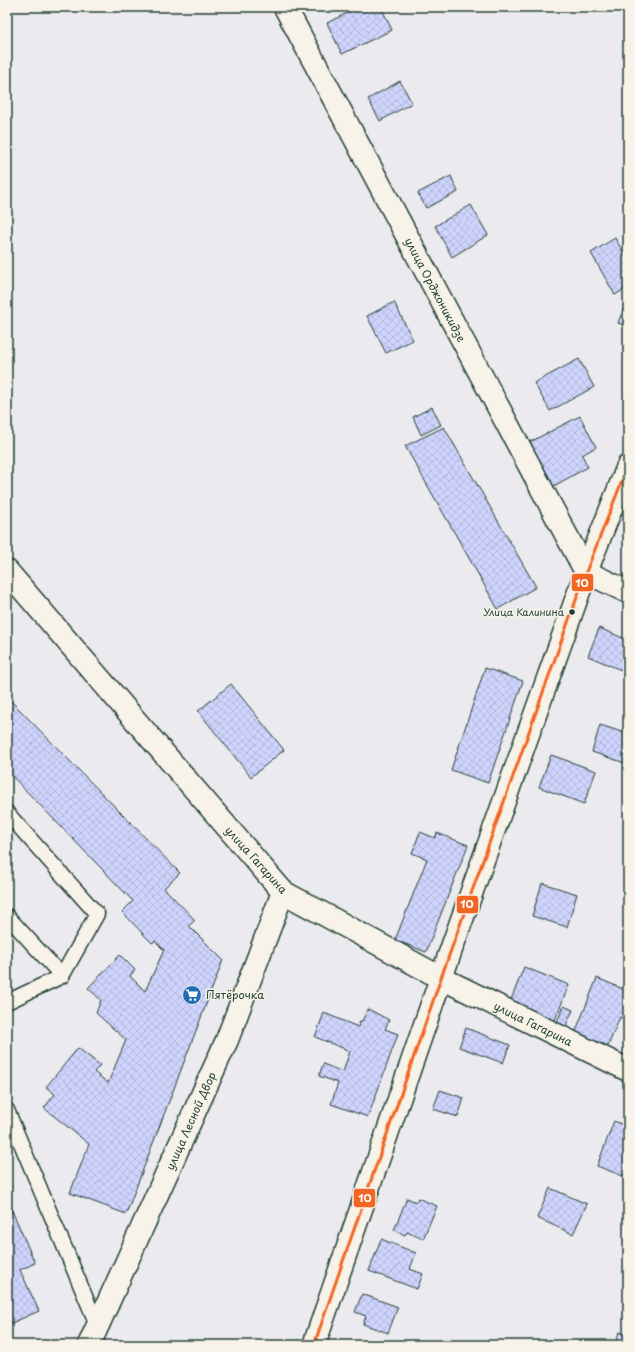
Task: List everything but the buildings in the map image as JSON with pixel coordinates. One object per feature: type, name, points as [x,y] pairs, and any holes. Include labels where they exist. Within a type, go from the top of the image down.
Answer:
[{"type":"street","name":"улица Орджоникидзе","points":[[285,7],[586,572]]},
{"type":"street","points":[[314,1345],[441,978],[586,572],[628,466]]},
{"type":"street","name":"улица Гагарина","points":[[7,571],[283,892],[441,978],[628,1070]]},
{"type":"street","points":[[586,572],[628,592]]},
{"type":"street","name":"улица Лесной Двор","points":[[93,1336],[227,1040],[283,892]]},
{"type":"lane","points":[[7,813],[97,914],[62,976],[7,1002]]},
{"type":"lane","points":[[7,916],[62,976]]},
{"type":"lane","points":[[7,1110],[93,1336]]},
{"type":"transit line","name":"10","points":[[314,1345],[441,978],[586,572],[628,466]]},
{"type":"place","name":"Улица Калинина","points":[[572,612]]},
{"type":"place","name":"Пятёрочка","points":[[192,995]]}]
